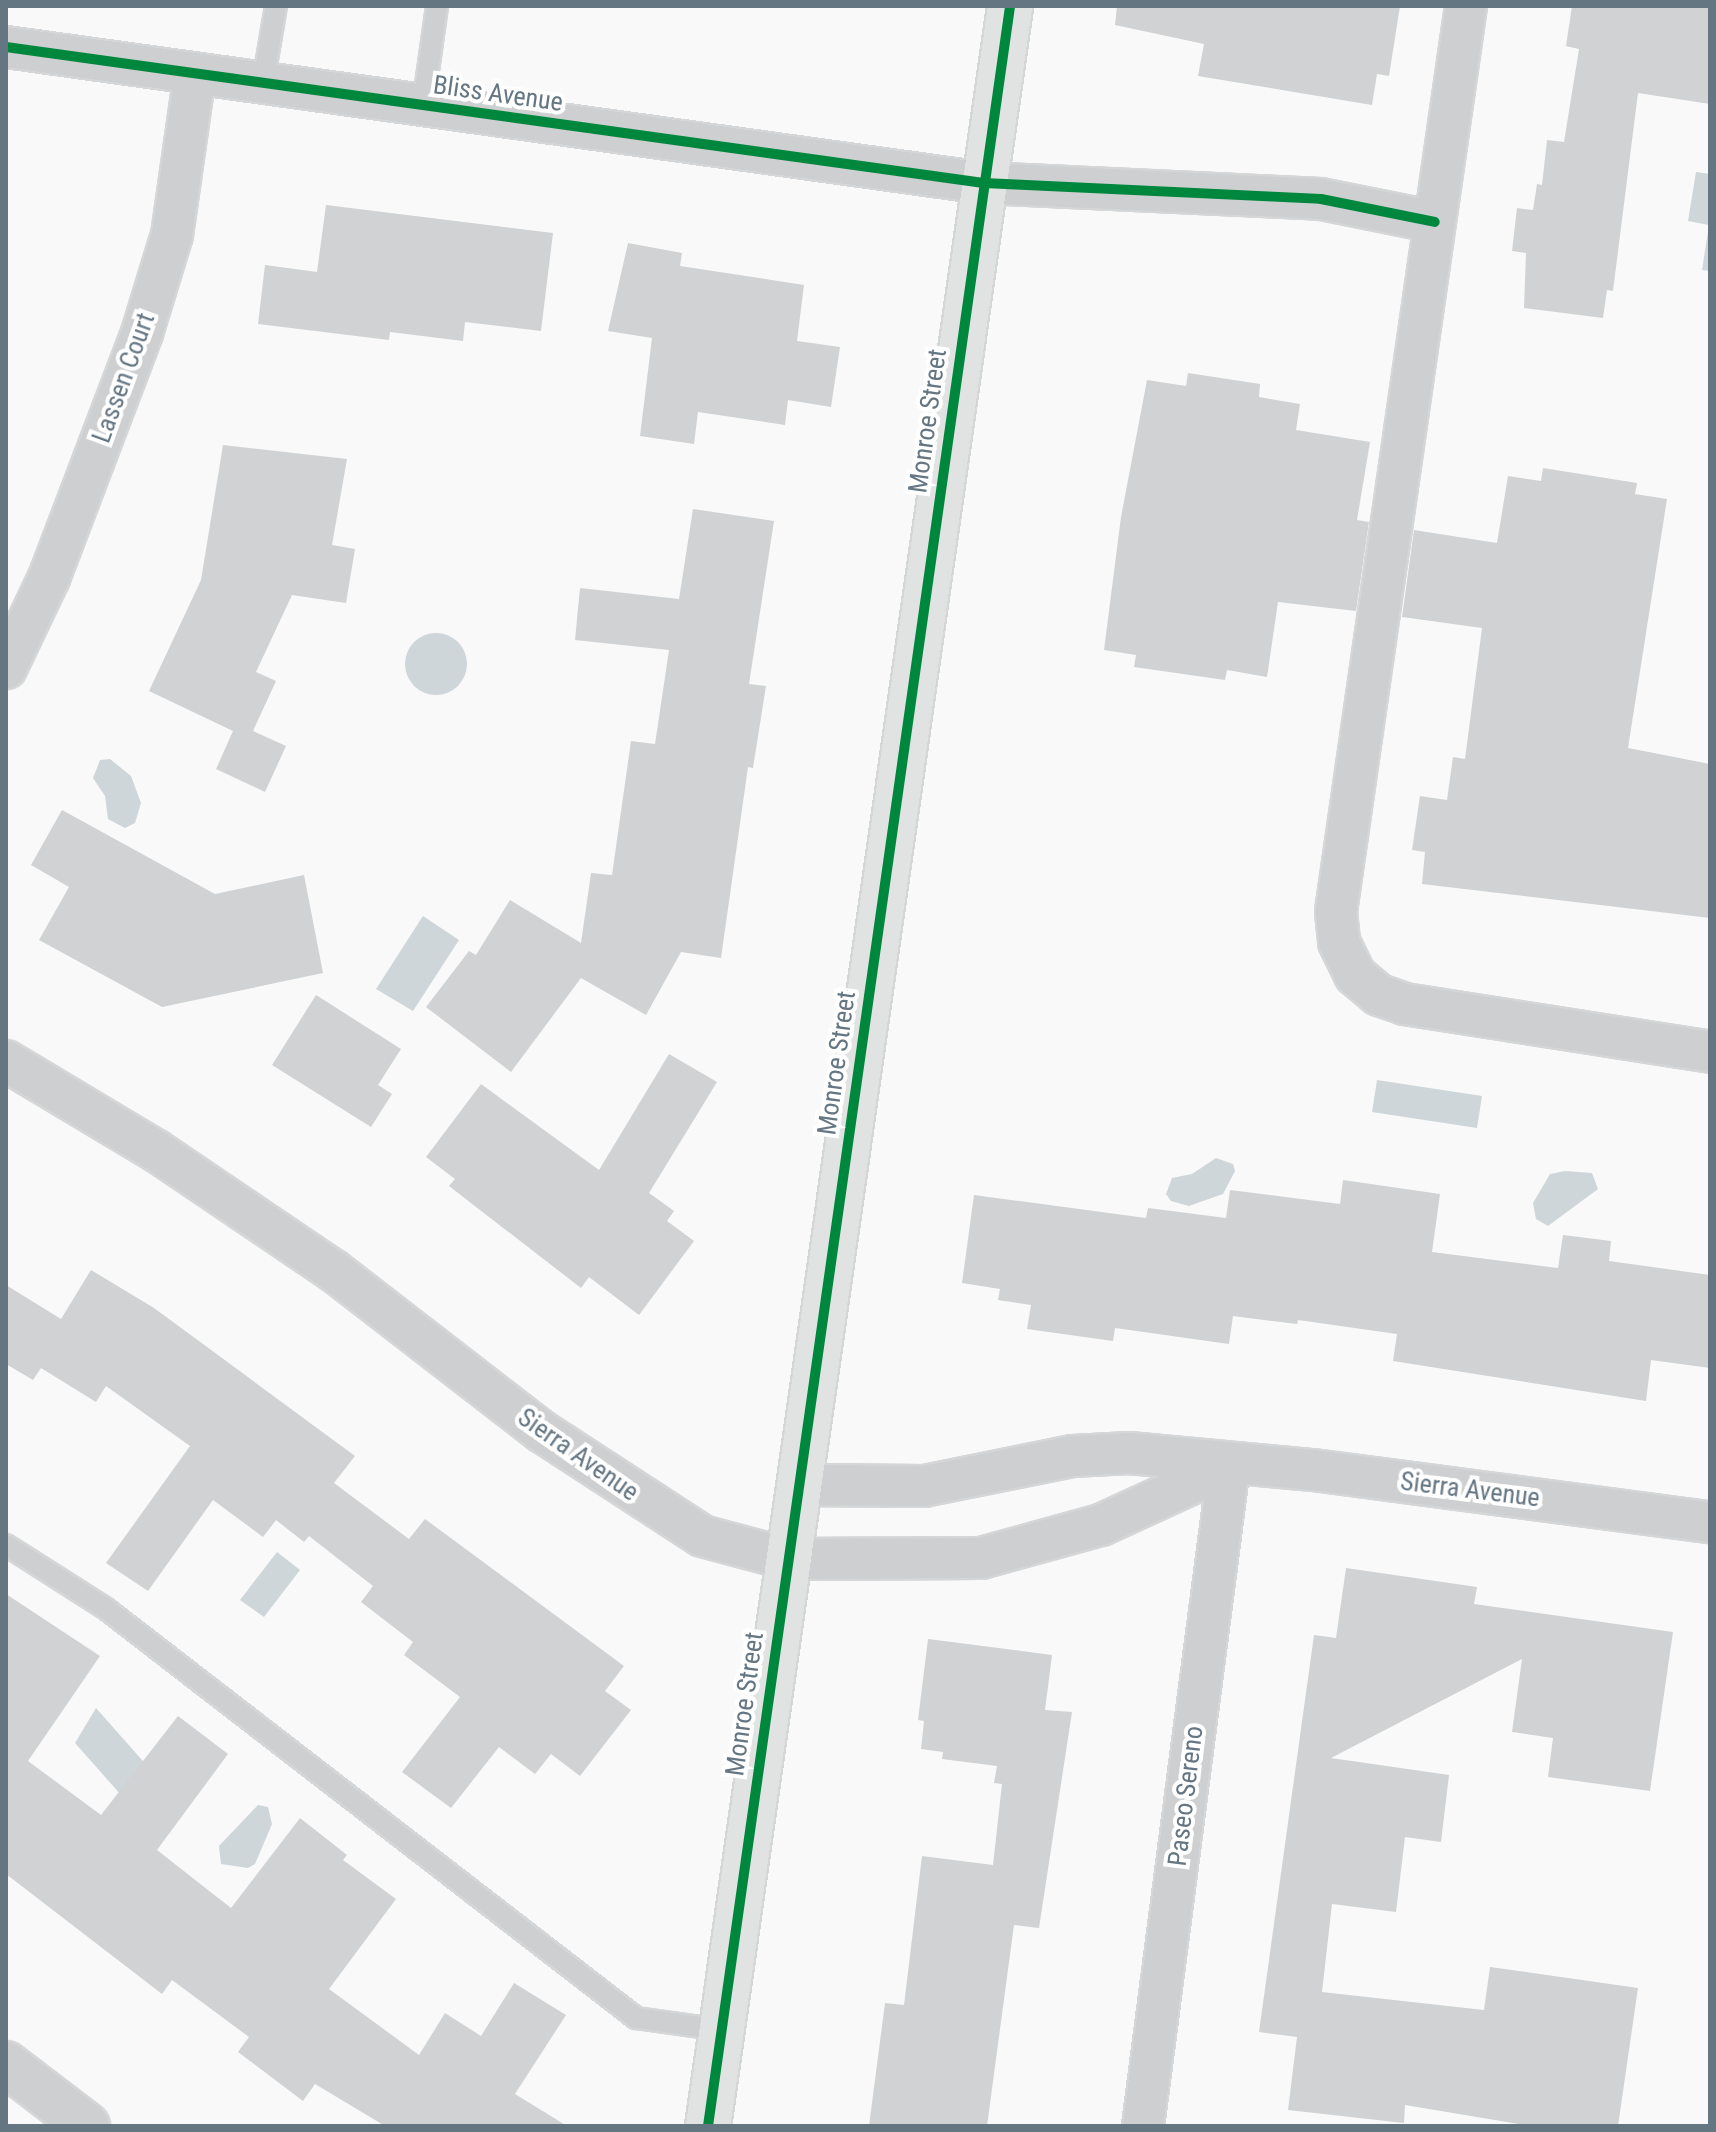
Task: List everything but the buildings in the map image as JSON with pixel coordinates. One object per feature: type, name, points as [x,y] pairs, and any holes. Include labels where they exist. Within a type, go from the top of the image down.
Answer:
[{"type":"main road","name":"Monroe Street","points":[[708,2126],[1010,6]]},
{"type":"street","points":[[1466,6],[1336,912],[1339,942],[1355,975],[1379,995],[1405,1004],[1710,1052]]},
{"type":"street","name":"Bliss Avenue","points":[[6,47],[984,183],[1321,199],[1435,222]]},
{"type":"street","name":"Lassen Court","points":[[6,668],[49,578],[142,333],[172,235],[195,74]]},
{"type":"street","name":"Sierra Avenue","points":[[6,1061],[155,1150],[334,1271],[621,1488],[702,1536],[788,1559],[981,1558],[1101,1525],[1229,1466]]},
{"type":"street","name":"Sierra Avenue","points":[[799,1485],[924,1486],[1073,1456],[1129,1453],[1229,1466],[1313,1470],[1710,1522]]},
{"type":"street","name":"Paseo Sereno","points":[[1143,2126],[1229,1466]]},
{"type":"street","points":[[6,2064],[87,2126]]},
{"type":"lane","points":[[263,83],[276,6]]},
{"type":"lane","points":[[423,106],[437,6]]},
{"type":"lane","points":[[6,1545],[105,1608],[636,2018],[722,2030]]},
{"type":"shaded area","points":[[1696,172],[1710,174],[1710,271],[1702,270],[1709,225],[1688,221]]},
{"type":"shaded area","points":[[436,633],[458,642],[467,664],[458,686],[436,695],[414,686],[405,664],[414,642]]},
{"type":"shaded area","points":[[110,759],[131,776],[141,803],[135,823],[125,828],[108,819],[105,796],[93,778],[100,760]]},
{"type":"shaded area","points":[[423,916],[459,940],[413,1011],[376,989]]},
{"type":"shaded area","points":[[1377,1080],[1482,1096],[1477,1128],[1372,1112]]},
{"type":"shaded area","points":[[1216,1158],[1233,1164],[1235,1171],[1223,1194],[1189,1206],[1171,1201],[1166,1194],[1172,1178],[1192,1174]]},
{"type":"shaded area","points":[[1565,1171],[1592,1173],[1598,1189],[1548,1226],[1536,1219],[1533,1203],[1550,1174]]},
{"type":"shaded area","points":[[277,1552],[300,1570],[264,1617],[240,1600]]},
{"type":"shaded area","points":[[96,1708],[150,1769],[129,1804],[75,1743]]},
{"type":"shaded area","points":[[258,1805],[268,1807],[272,1824],[255,1864],[248,1868],[221,1864],[219,1846]]},
{"type":"cycle path","points":[[708,2126],[1010,6]]},
{"type":"cycle path","points":[[6,47],[984,183],[1321,199],[1435,222]]}]
